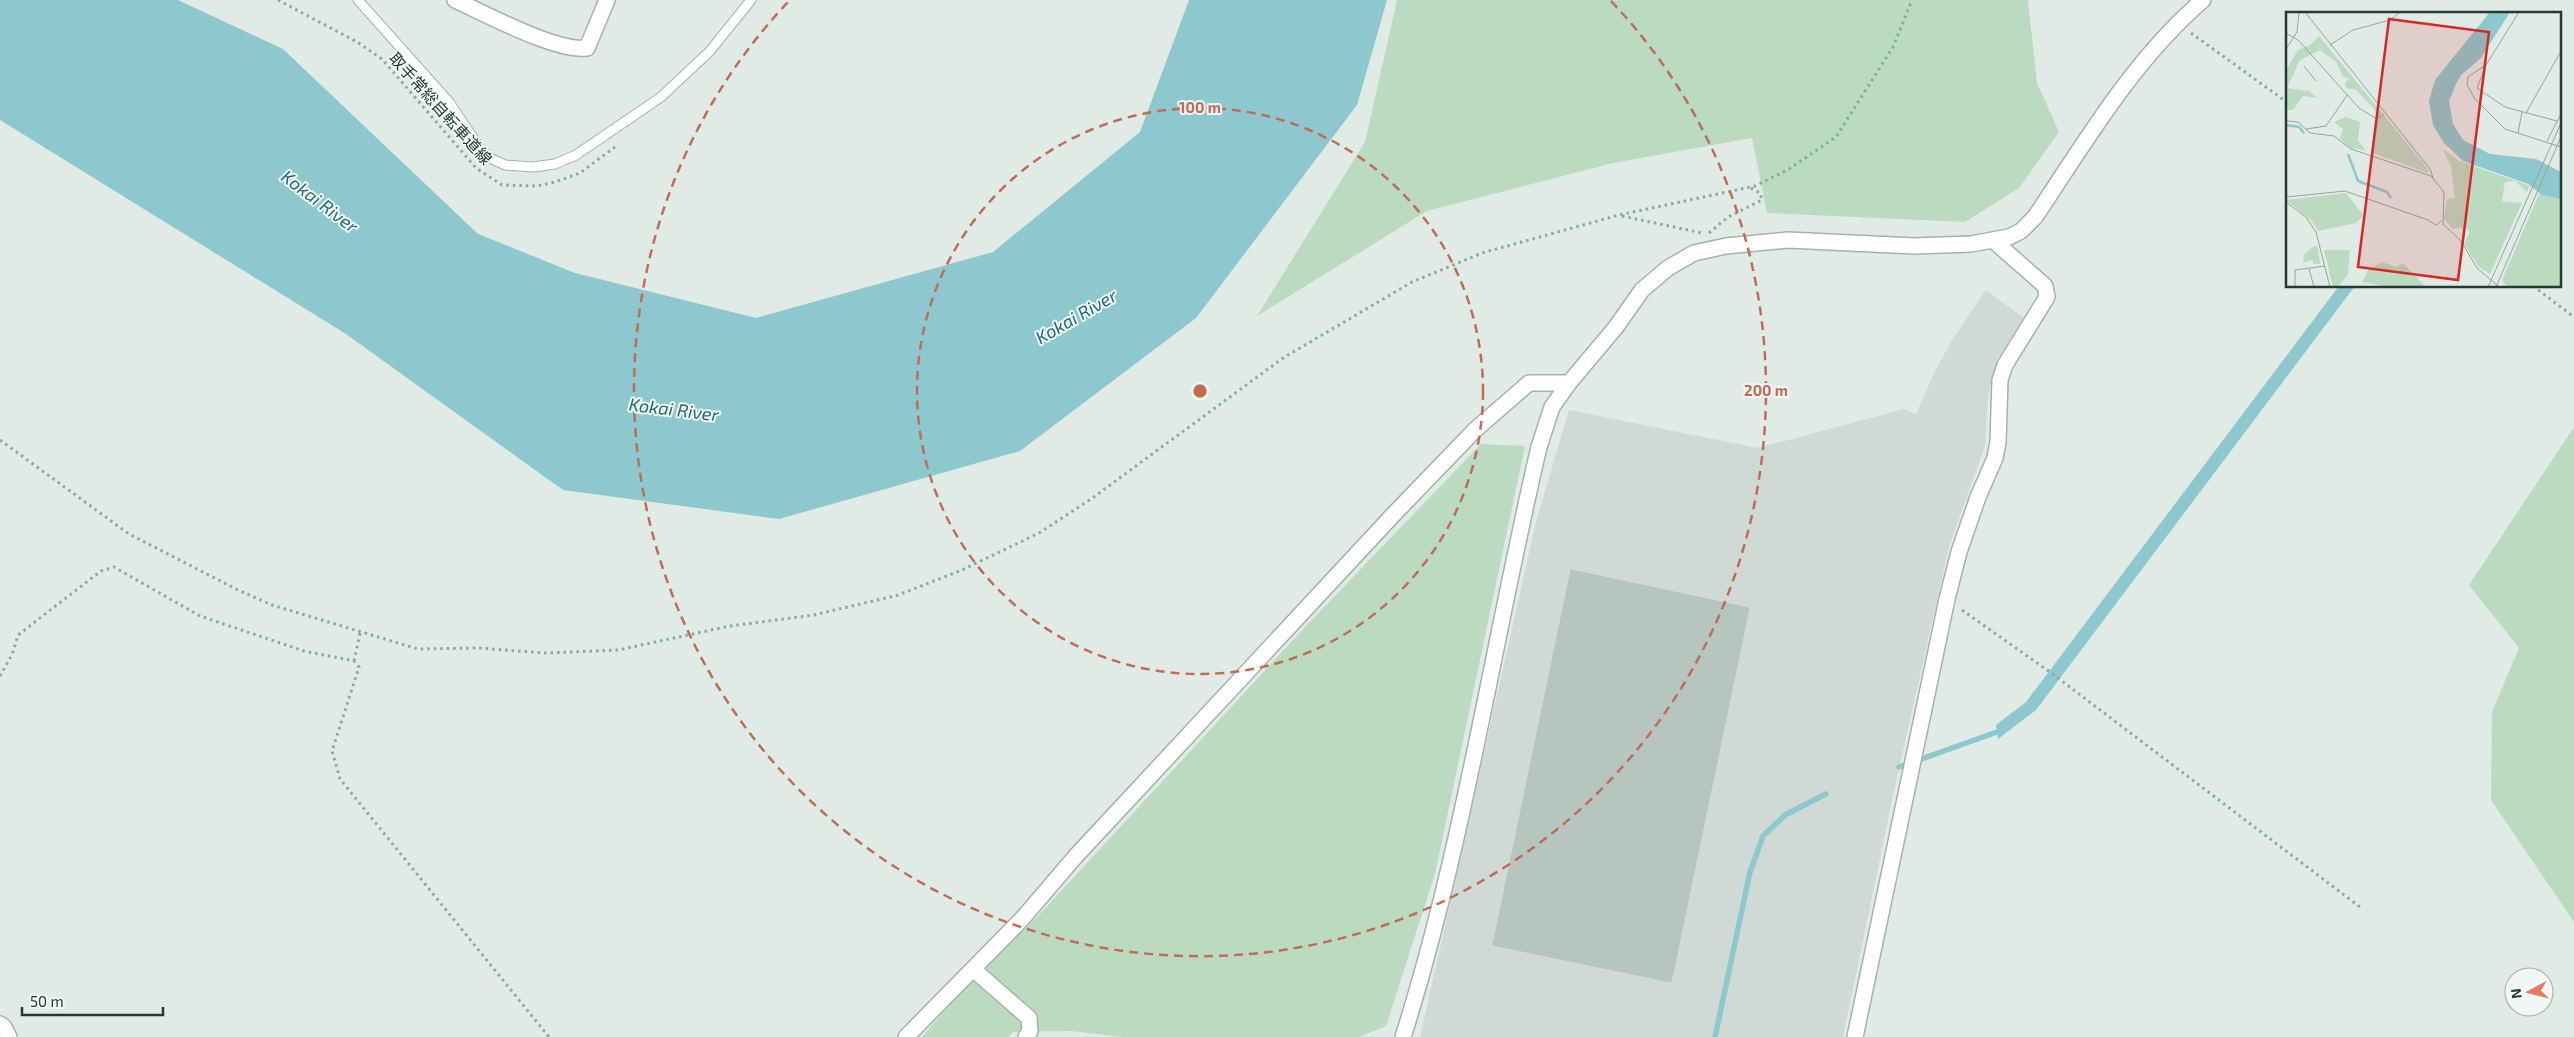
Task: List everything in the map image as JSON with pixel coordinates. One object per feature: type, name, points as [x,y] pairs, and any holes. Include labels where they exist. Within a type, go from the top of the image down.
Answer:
[{"type":"street","points":[[455,0],[546,39],[576,49],[587,48],[607,0]]},
{"type":"street","points":[[1403,1037],[1420,982],[1456,842],[1539,447],[1552,407],[1569,383],[1616,327],[1642,290],[1668,268],[1694,253],[1726,246],[1788,240],[1914,246],[1971,244],[1994,241],[2021,231],[2035,216],[2111,103],[2179,23],[2203,0]]},
{"type":"street","points":[[1855,1037],[1947,599],[1962,543],[1995,458],[1998,442],[2000,380],[2005,365],[2047,297],[2045,286],[1994,241]]},
{"type":"street","points":[[906,1037],[1022,920],[1075,857],[1327,584],[1475,430],[1529,383],[1569,383]]},
{"type":"street","points":[[972,969],[1029,1018],[1030,1031],[1026,1037]]},
{"type":"street","points":[[0,1024],[4,1027],[8,1037]]},
{"type":"lane","points":[[358,0],[448,102],[482,151],[492,159],[505,165],[533,166],[555,164],[576,155],[661,97],[710,51],[751,0]]},
{"type":"path","name":"取手常総自転車道線","points":[[278,0],[357,42],[382,59],[476,168],[487,178],[502,185],[537,186],[580,173],[620,143]]},
{"type":"path","points":[[0,440],[99,514],[154,548],[272,606],[418,649],[478,648],[546,653],[618,650],[730,626],[814,615],[898,595],[962,570],[1039,533],[1091,500],[1283,358],[1412,282],[1482,253],[1620,215],[1753,187],[1789,169],[1836,137],[1893,47],[1912,0]]},
{"type":"path","points":[[2179,23],[2286,102]]},
{"type":"path","points":[[1706,235],[1716,224],[1756,205],[1762,200],[1760,193],[1753,187]]},
{"type":"path","points":[[1620,215],[1706,235],[1726,246]]},
{"type":"path","points":[[2536,288],[2574,317]]},
{"type":"path","points":[[0,676],[12,655],[18,634],[101,571],[114,567],[200,616],[304,651],[354,661],[359,667],[332,751],[340,779],[549,1037]]},
{"type":"path","points":[[1947,599],[2065,683],[2360,907]]},
{"type":"path","points":[[354,661],[360,633]]},
{"type":"shaded area","points":[[1986,290],[2024,318],[1997,359],[1988,397],[1985,446],[1949,547],[1894,791],[1843,1037],[1420,1037],[1536,522],[1569,410],[1758,448],[1904,409],[1916,414],[1935,371],[1951,342]]},
{"type":"green space","points":[[1397,0],[2028,0],[2037,83],[2059,132],[2019,188],[1965,222],[1767,213],[1752,138],[1613,163],[1427,211],[1257,316],[1365,142]]},
{"type":"green space","points":[[2574,427],[2574,922],[2491,800],[2492,712],[2519,648],[2469,585]]},
{"type":"green space","points":[[1481,444],[1525,446],[1435,874],[1386,1026],[1359,1037],[1123,1037],[1071,1031],[1013,1032],[1008,1037],[922,1037],[962,991],[1038,916],[1306,626]]},
{"type":"water","name":"Kokai River","points":[[0,0],[178,0],[283,49],[478,234],[575,273],[756,318],[993,252],[1140,132],[1189,0],[1387,0],[1357,105],[1196,318],[1020,451],[779,519],[563,490],[346,334],[0,120]]},
{"type":"water","points":[[2337,288],[2353,288],[2036,710],[1998,739],[1996,725],[2026,702]]},
{"type":"building","points":[[1571,570],[1749,608],[1671,982],[1493,945]]},
{"type":"waterway","points":[[1899,767],[1997,732],[2002,728]]},
{"type":"waterway","points":[[1715,1037],[1750,872],[1763,836],[1785,815],[1826,794]]}]
